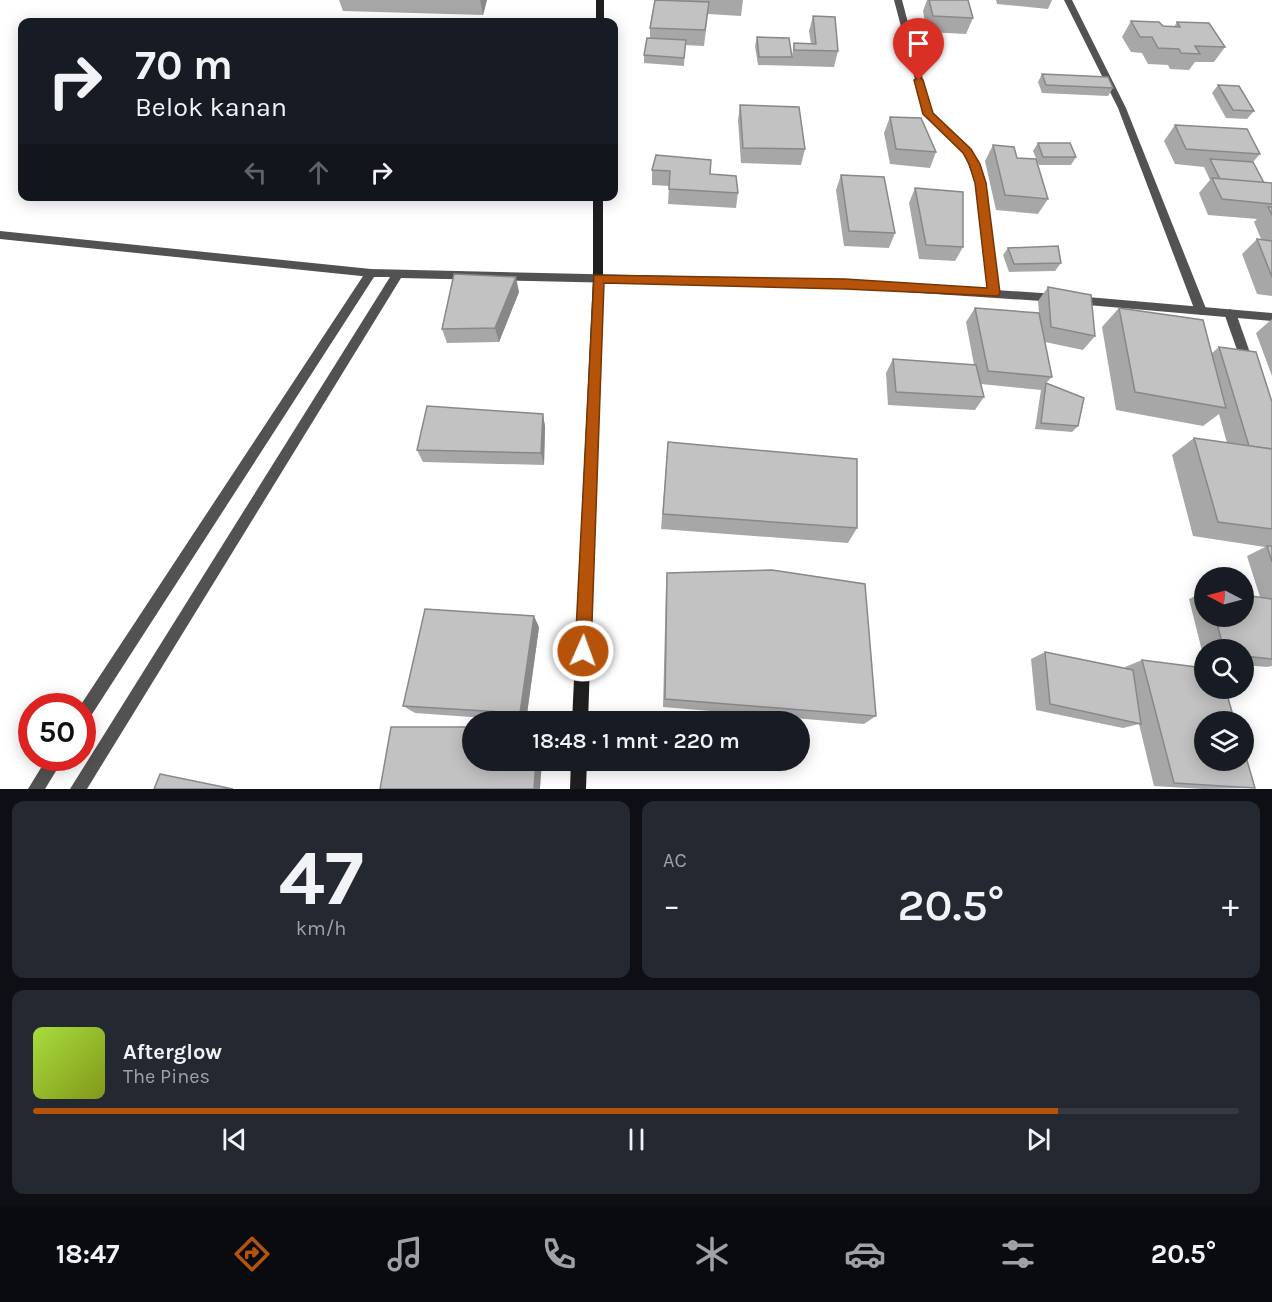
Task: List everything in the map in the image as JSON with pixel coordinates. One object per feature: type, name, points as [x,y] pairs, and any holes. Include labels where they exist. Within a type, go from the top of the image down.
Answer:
[{"type":"main road","points":[[600,0],[600,18]]},
{"type":"main road","points":[[580,711],[598,278],[598,201]]},
{"type":"main road","points":[[578,789],[579,771]]},
{"type":"street","points":[[898,0],[928,114],[967,151],[981,183],[993,293]]},
{"type":"street","points":[[1068,0],[1122,108],[1201,310]]},
{"type":"street","points":[[0,236],[371,273],[845,284],[993,293],[1272,317]]},
{"type":"street","points":[[96,695],[371,273]]},
{"type":"street","points":[[78,789],[398,274]]},
{"type":"street","points":[[1230,313],[1253,377]]},
{"type":"street","points":[[36,789],[48,771]]},
{"type":"building","points":[[655,0],[709,2],[705,30],[650,28]]},
{"type":"building","points":[[929,0],[968,0],[973,18],[933,16]]},
{"type":"building","points":[[813,16],[835,17],[838,51],[794,50],[794,43],[816,44]]},
{"type":"building","points":[[1131,21],[1159,22],[1163,26],[1180,27],[1177,22],[1209,23],[1225,47],[1195,46],[1200,54],[1181,53],[1179,49],[1158,48],[1152,37],[1140,37]]},
{"type":"building","points":[[757,37],[789,38],[792,57],[759,57]]},
{"type":"building","points":[[647,38],[686,40],[684,58],[644,55]]},
{"type":"building","points":[[1042,74],[1108,77],[1113,88],[1046,85]]},
{"type":"building","points":[[1218,85],[1239,86],[1254,111],[1233,110]]},
{"type":"building","points":[[740,105],[799,107],[805,149],[743,148]]},
{"type":"building","points":[[890,117],[921,118],[936,152],[896,149]]},
{"type":"building","points":[[1175,125],[1247,129],[1260,154],[1186,149]]},
{"type":"building","points":[[1038,143],[1070,143],[1076,157],[1043,157]]},
{"type":"building","points":[[993,145],[1014,147],[1017,158],[1036,159],[1048,199],[1005,195]]},
{"type":"building","points":[[656,155],[711,160],[710,174],[736,176],[738,193],[669,189],[670,171],[652,170]]},
{"type":"building","points":[[1210,159],[1253,162],[1264,183],[1220,179]]},
{"type":"building","points":[[841,175],[884,177],[895,233],[849,231]]},
{"type":"building","points":[[1212,178],[1272,183],[1272,204],[1222,199]]},
{"type":"building","points":[[915,188],[963,192],[963,247],[926,245]]},
{"type":"building","points":[[1257,239],[1272,241],[1272,277]]},
{"type":"building","points":[[1058,246],[1061,263],[1014,264],[1008,248]]},
{"type":"building","points":[[454,274],[516,277],[495,328],[442,329]]},
{"type":"building","points":[[1048,287],[1091,295],[1095,336],[1051,327]]},
{"type":"building","points":[[975,308],[1039,313],[1052,377],[988,371]]},
{"type":"building","points":[[1119,308],[1203,320],[1226,408],[1135,392]]},
{"type":"building","points":[[1219,347],[1256,352],[1272,402],[1272,449],[1249,446]]},
{"type":"building","points":[[893,359],[976,365],[984,397],[896,392]]},
{"type":"building","points":[[1046,383],[1084,398],[1078,426],[1041,423]]},
{"type":"building","points":[[427,406],[543,414],[541,453],[417,450]]},
{"type":"building","points":[[1194,438],[1272,449],[1272,529],[1218,522]]},
{"type":"building","points":[[668,442],[857,459],[857,528],[663,514]]},
{"type":"building","points":[[1267,546],[1272,546],[1272,562]]},
{"type":"building","points":[[772,570],[865,584],[876,716],[665,699],[667,573]]},
{"type":"building","points":[[1254,596],[1272,599],[1272,659],[1254,657],[1254,639],[1221,639],[1218,627],[1254,627]]},
{"type":"building","points":[[425,609],[534,616],[520,711],[403,706]]},
{"type":"building","points":[[1045,652],[1133,670],[1141,724],[1050,704]]},
{"type":"building","points":[[1142,660],[1194,667],[1194,699],[1228,699],[1232,711],[1194,711],[1194,771],[1250,771],[1255,788],[1174,783]]},
{"type":"building","points":[[391,727],[462,727],[462,771],[535,771],[534,789],[380,789]]},
{"type":"building","points":[[160,774],[233,789],[154,789]]},
{"type":"route","points":[[583,651],[598,278],[845,284],[993,293],[981,183],[975,164],[967,151],[928,114],[919,80]]}]
